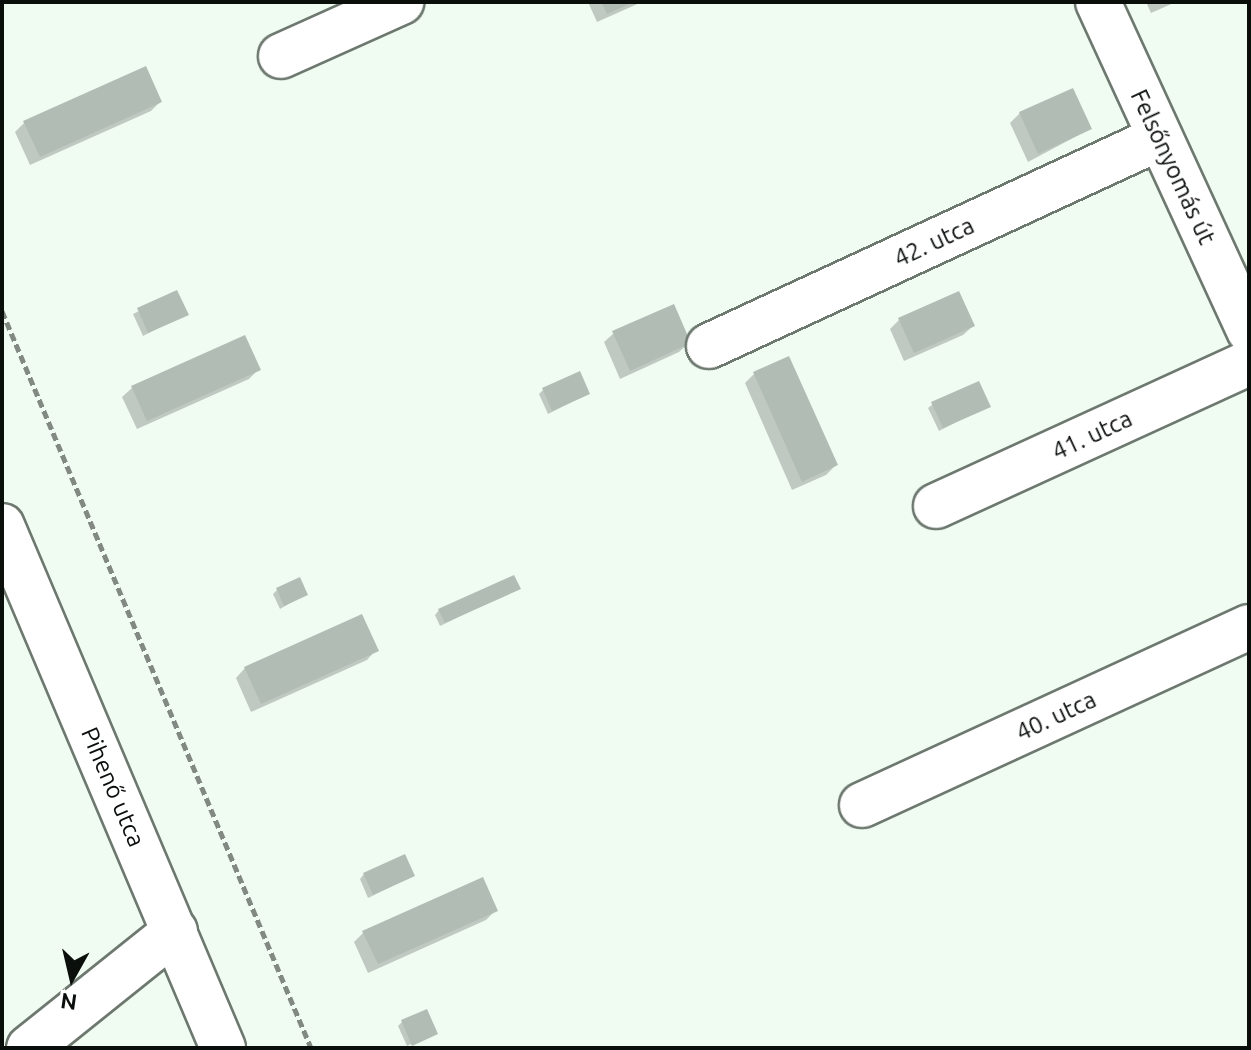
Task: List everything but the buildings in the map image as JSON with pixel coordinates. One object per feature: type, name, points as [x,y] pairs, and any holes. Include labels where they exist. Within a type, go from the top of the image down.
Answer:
[{"type":"street","name":"Felsőnyomás út","points":[[1098,2],[1158,139],[1249,331]]},
{"type":"street","points":[[281,56],[378,6]]},
{"type":"street","name":"42. utca","points":[[709,346],[1158,139]]},
{"type":"street","name":"41. utca","points":[[936,506],[1249,363]]},
{"type":"street","name":"Pihenő utca","points":[[2,526],[223,1048]]},
{"type":"street","name":"40. utca","points":[[862,805],[1249,627]]},
{"type":"street","points":[[29,1048],[175,931]]},
{"type":"path","points":[[2,311],[311,1048]]}]
